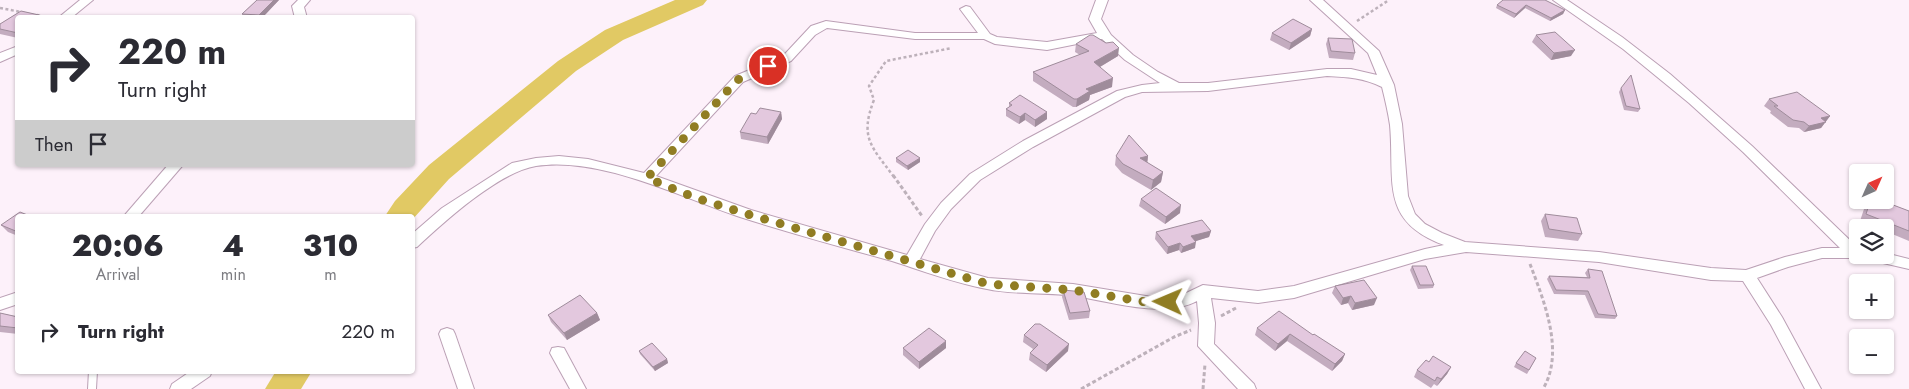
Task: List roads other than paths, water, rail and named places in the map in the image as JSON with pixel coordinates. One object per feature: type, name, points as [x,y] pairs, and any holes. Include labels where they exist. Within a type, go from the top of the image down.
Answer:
[{"type":"street","points":[[67,15],[86,0]]},
{"type":"street","points":[[300,15],[298,6],[304,0]]},
{"type":"street","points":[[1102,0],[1095,20],[1103,35],[1152,75],[1182,87]]},
{"type":"street","points":[[1316,0],[1373,51],[1388,85],[1396,124],[1401,196],[1409,216],[1420,228],[1437,237],[1466,247]]},
{"type":"street","points":[[1559,0],[1636,53],[1677,86],[1849,246]]},
{"type":"street","points":[[966,10],[982,36]]},
{"type":"street","points":[[647,178],[739,79],[791,56],[819,25],[826,24],[914,36],[982,36],[995,40],[1047,46],[1103,35]]},
{"type":"street","points":[[0,58],[15,50]]},
{"type":"street","points":[[910,262],[930,228],[946,206],[975,177],[1028,144],[1134,88],[1226,85],[1315,74],[1343,73],[1367,74],[1382,79],[1388,85]]},
{"type":"street","points":[[415,240],[447,211],[512,168],[536,162],[559,160],[588,163],[647,178],[696,198],[747,214],[988,284],[1073,290],[1152,303],[1184,301],[1203,291],[1258,297],[1320,286],[1347,276],[1425,254],[1466,247],[1598,257],[1711,274],[1746,276],[1785,262],[1822,253],[1849,252]]},
{"type":"street","points":[[133,214],[174,167]]},
{"type":"street","points":[[1894,261],[1909,264]]},
{"type":"street","points":[[1746,276],[1777,322],[1813,389]]},
{"type":"street","points":[[1203,291],[1207,323],[1206,346],[1248,389]]},
{"type":"street","points":[[0,304],[15,299]]},
{"type":"street","points":[[447,334],[466,389]]},
{"type":"street","points":[[558,353],[578,389]]},
{"type":"street","points":[[178,389],[200,374]]},
{"type":"lane","points":[[92,389],[93,374]]},
{"type":"waterway","points":[[401,214],[439,172],[567,66],[614,35],[695,0]]},
{"type":"waterway","points":[[282,389],[293,374]]}]
